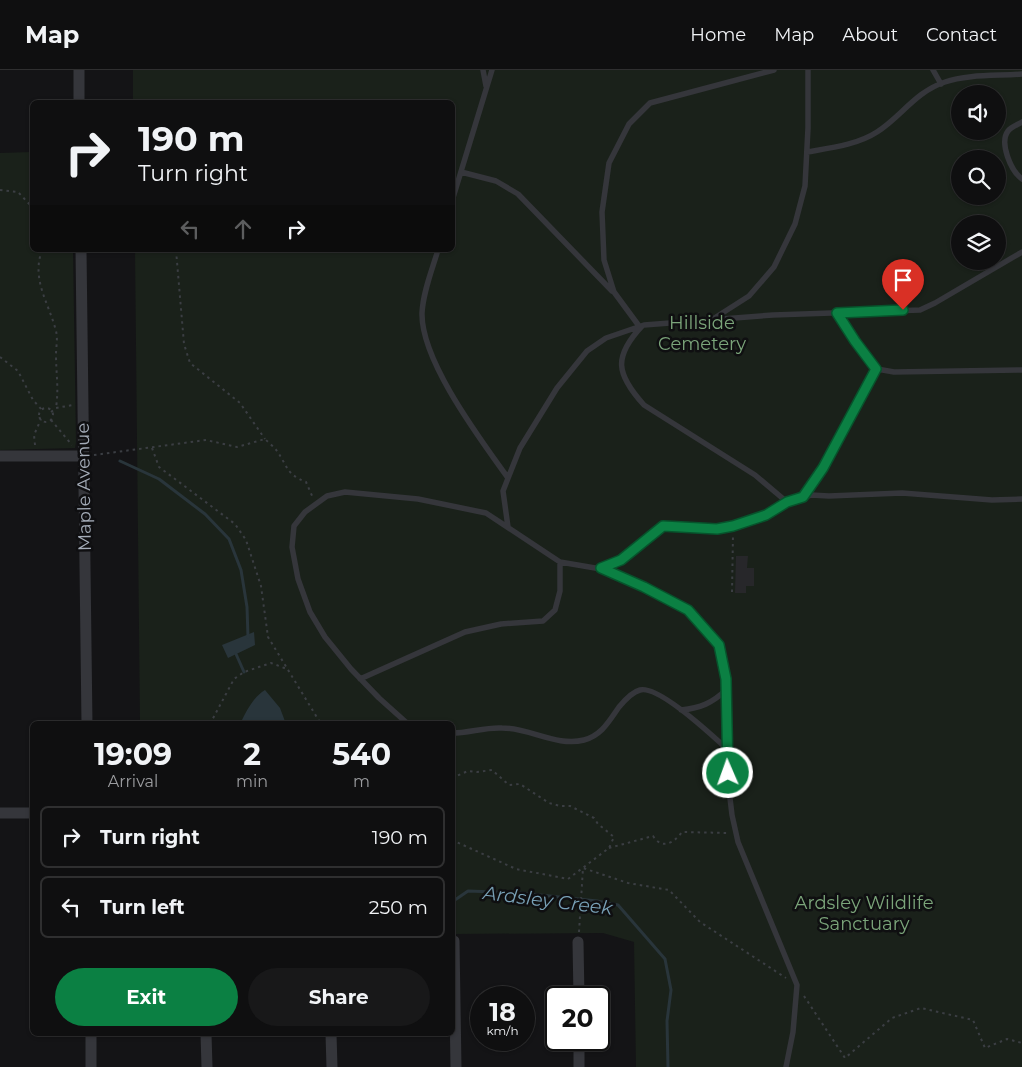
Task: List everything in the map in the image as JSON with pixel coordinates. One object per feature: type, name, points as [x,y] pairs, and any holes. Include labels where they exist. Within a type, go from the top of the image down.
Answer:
[{"type":"street","points":[[79,70],[80,100]]},
{"type":"street","name":"Maple Avenue","points":[[82,252],[79,452],[87,721]]},
{"type":"street","points":[[0,456],[79,452]]},
{"type":"street","points":[[0,813],[30,812]]},
{"type":"street","points":[[578,942],[578,986]]},
{"type":"street","points":[[455,1004],[456,1067]]},
{"type":"street","points":[[91,1036],[91,1067]]},
{"type":"street","points":[[206,1036],[207,1067]]},
{"type":"street","points":[[331,1036],[332,1067]]},
{"type":"street","points":[[579,1051],[579,1067]]},
{"type":"lane","points":[[483,70],[486,88]]},
{"type":"lane","points":[[455,191],[492,70]]},
{"type":"lane","points":[[614,292],[604,260],[602,212],[610,163],[629,124],[650,103],[774,70]]},
{"type":"lane","points":[[712,320],[749,296],[774,267],[795,224],[805,186],[808,70]]},
{"type":"lane","points":[[932,70],[941,84]]},
{"type":"lane","points":[[807,152],[830,148],[876,133],[907,104],[941,84],[999,73],[1022,74]]},
{"type":"lane","points":[[1022,122],[1008,131],[1005,137],[1006,152],[1015,171],[1022,179]]},
{"type":"lane","points":[[461,172],[496,181],[518,194],[614,292],[641,325]]},
{"type":"lane","points":[[437,252],[424,296],[422,314],[424,332],[434,357],[463,414],[508,478]]},
{"type":"lane","points":[[508,527],[503,491],[520,448],[557,388],[587,351],[606,338],[641,325],[920,310],[1022,252]]},
{"type":"lane","points":[[837,313],[876,369],[894,372],[1022,370]]},
{"type":"lane","points":[[641,325],[628,341],[621,361],[623,376],[631,391],[644,405],[755,475],[787,502]]},
{"type":"lane","points":[[803,497],[823,468],[876,369]]},
{"type":"lane","points":[[405,721],[360,679],[325,638],[310,612],[298,579],[292,547],[294,526],[305,512],[327,496],[345,492],[418,499],[486,513],[560,562],[601,568],[644,587],[688,610],[719,645],[726,679],[727,749],[732,814],[736,832],[797,985],[794,1022],[786,1067]]},
{"type":"lane","points":[[601,568],[621,560],[663,526],[717,529],[733,526],[766,515],[787,502],[810,495],[902,493],[992,500],[1022,499]]},
{"type":"lane","points":[[360,679],[465,632],[501,624],[543,621],[555,610],[560,591],[560,562]]},
{"type":"lane","points":[[455,733],[500,728],[545,736],[567,743],[586,740],[600,732],[621,705],[631,695],[641,690],[652,692],[681,710],[706,728],[727,749]]},
{"type":"lane","points":[[681,710],[697,709],[712,702],[726,690]]},
{"type":"path","points":[[179,100],[180,96]]},
{"type":"path","points":[[0,190],[18,192],[30,205]]},
{"type":"path","points":[[41,252],[38,278],[57,337],[56,364],[59,389],[56,408]]},
{"type":"path","points":[[176,252],[184,344],[190,363],[240,402],[265,440],[276,451],[286,468],[294,477],[306,482],[316,504]]},
{"type":"path","points":[[0,357],[18,371],[33,400],[42,410]]},
{"type":"path","points":[[76,404],[56,408],[52,412],[51,420],[79,452],[152,448],[206,440],[237,447],[265,440]]},
{"type":"path","points":[[42,410],[48,409],[52,412]]},
{"type":"path","points":[[36,449],[34,434],[41,420],[40,414],[42,410]]},
{"type":"path","points":[[41,420],[45,422],[51,420]]},
{"type":"path","points":[[152,448],[159,468],[235,524],[246,540],[261,586],[268,637],[319,721]]},
{"type":"path","points":[[732,592],[733,526]]},
{"type":"path","points":[[212,721],[234,679],[244,672],[271,663],[287,669]]},
{"type":"path","points":[[455,777],[468,771],[492,770],[509,785],[520,784],[549,803],[570,806],[594,818],[598,824],[614,837],[609,848]]},
{"type":"path","points":[[455,841],[516,870],[568,879],[609,848],[652,836],[662,844],[670,844],[682,832],[736,832]]},
{"type":"path","points":[[583,868],[628,883],[669,890],[700,922],[797,985],[844,1058],[892,1018],[922,1008],[973,1020],[985,1048],[1006,1039],[1022,1043]]},
{"type":"path","points":[[578,942],[583,868]]},
{"type":"green space","points":[[133,70],[1022,70],[1022,1067],[636,1067],[634,942],[603,933],[455,934],[455,721],[140,721],[135,252],[455,252],[455,100],[133,100]]},
{"type":"green space","points":[[30,152],[30,252],[73,252],[75,448],[0,450],[0,153]]},
{"type":"shaded area","points":[[254,632],[255,645],[228,658],[222,645]]},
{"type":"shaded area","points":[[265,690],[280,708],[285,721],[242,721],[253,701]]},
{"type":"building","points":[[736,556],[748,556],[747,568],[754,568],[754,586],[746,586],[746,593],[735,593]]},
{"type":"waterway","name":"Ardsley Creek","points":[[120,461],[159,479],[205,514],[229,539],[241,570],[247,607],[248,637]]},
{"type":"waterway","points":[[236,654],[244,672]]},
{"type":"waterway","name":"Ardsley Creek","points":[[455,900],[468,891],[521,893],[618,905],[665,959],[671,990],[667,1021],[668,1067]]},
{"type":"route","points":[[728,773],[726,679],[719,645],[688,610],[644,587],[601,568],[621,560],[637,549],[663,526],[717,529],[733,526],[766,515],[787,502],[803,497],[823,468],[876,369],[837,313],[903,310]]},
{"type":"park label","name":"Hillside Cemetery","points":[[702,333]]},
{"type":"park label","name":"Ardsley Wildlife Sanctuary","points":[[864,913]]}]
